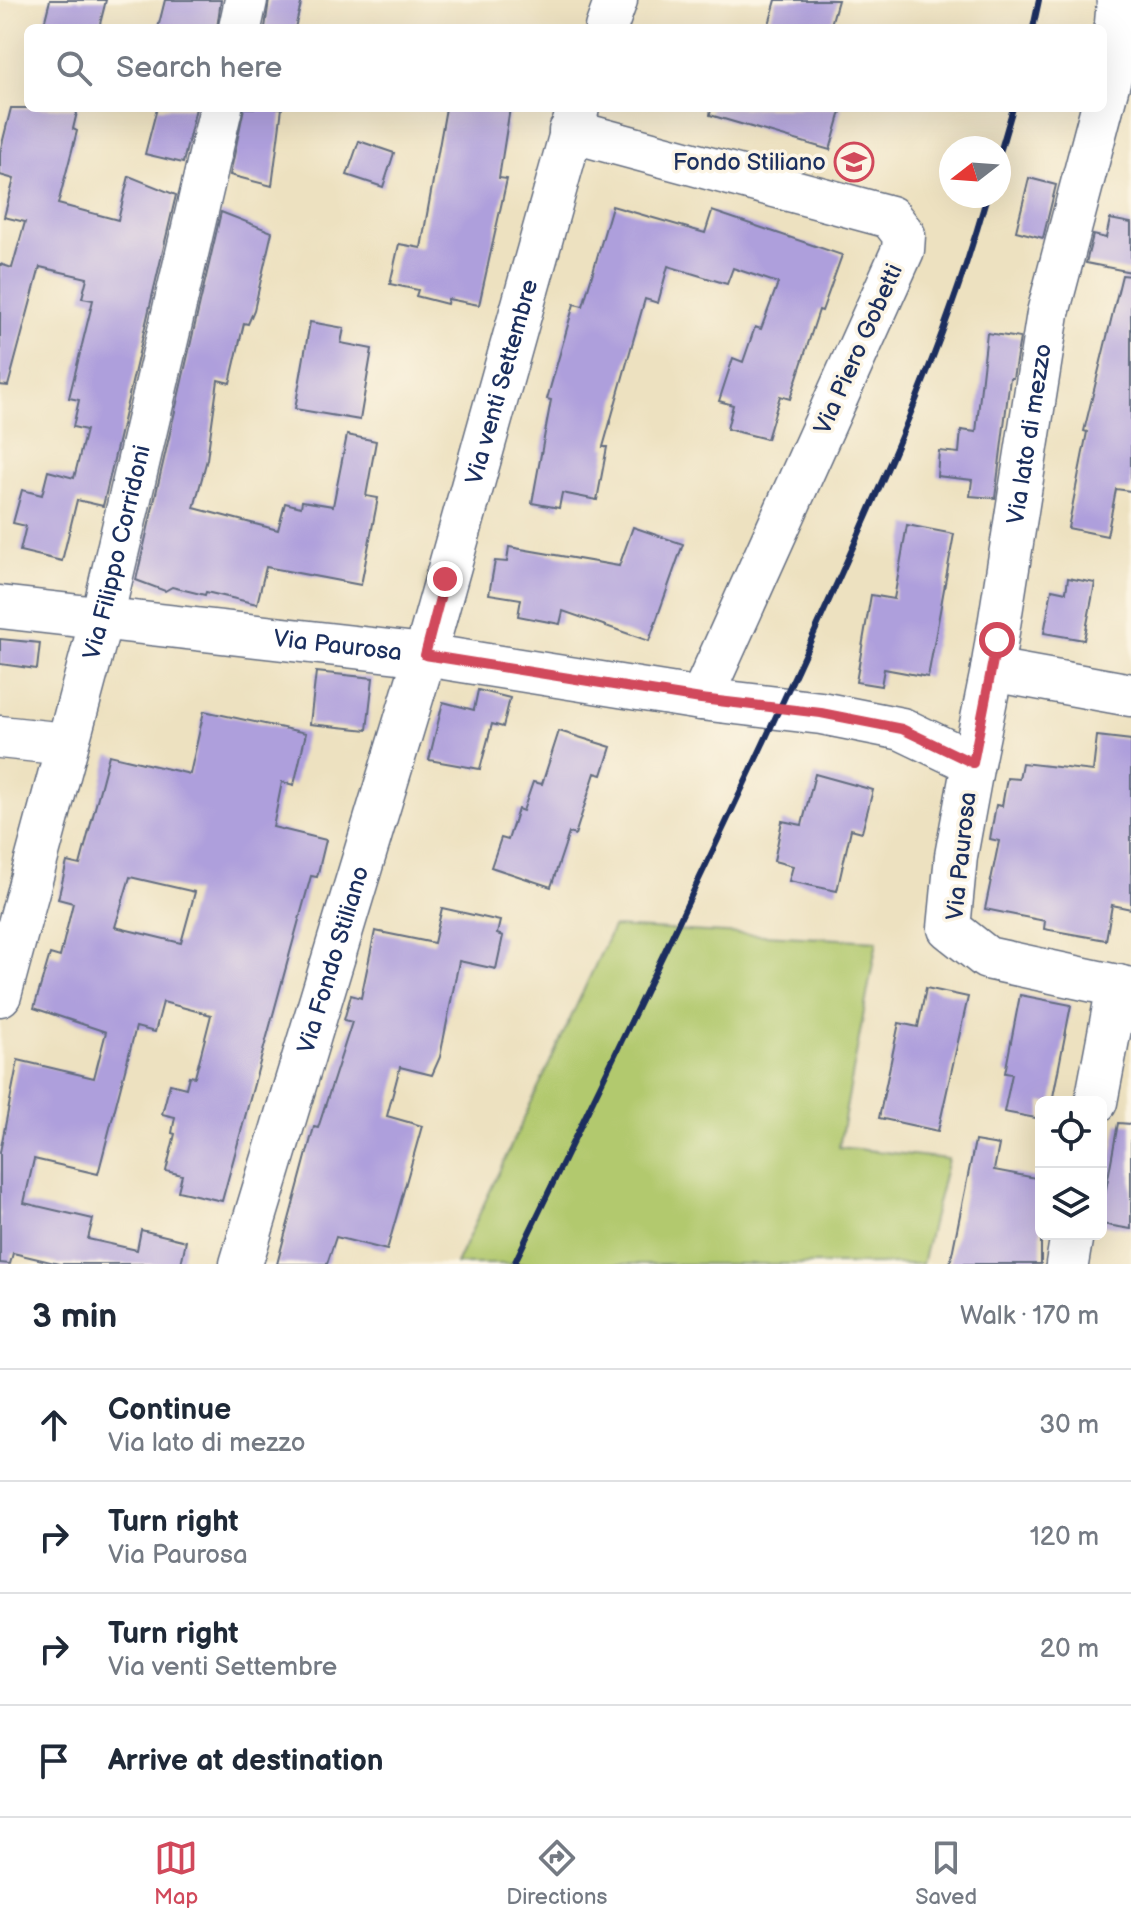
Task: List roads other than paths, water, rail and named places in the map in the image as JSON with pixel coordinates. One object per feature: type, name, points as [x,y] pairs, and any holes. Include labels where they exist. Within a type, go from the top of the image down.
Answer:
[{"type":"street","points":[[241,24],[246,0]]},
{"type":"street","points":[[607,24],[616,0]]},
{"type":"street","name":"Via lato di mezzo","points":[[1107,88],[1122,7]]},
{"type":"street","name":"Via Filippo Corridoni","points":[[0,995],[101,620],[220,112]]},
{"type":"street","name":"Via lato di mezzo","points":[[973,763],[992,670],[1048,313],[1100,112]]},
{"type":"street","name":"Via venti Settembre","points":[[425,655],[574,120]]},
{"type":"street","name":"Via Piero Gobetti","points":[[574,120],[890,217],[904,235],[903,250],[701,699]]},
{"type":"street","name":"Via Paurosa","points":[[0,607],[425,655],[701,699],[821,713],[902,729],[973,763],[956,856],[949,928],[987,958],[1124,988]]},
{"type":"street","name":"Via Fondo Stiliano","points":[[241,1264],[425,655]]},
{"type":"street","points":[[992,670],[1131,695]]},
{"type":"street","points":[[0,737],[66,744]]},
{"type":"street","points":[[1097,1096],[1124,988]]},
{"type":"street","points":[[1067,1264],[1071,1240]]},
{"type":"railway","points":[[1034,24],[1039,0]]},
{"type":"railway","points":[[1005,136],[1012,112]]},
{"type":"railway","points":[[514,1264],[734,805],[857,539],[928,370],[983,208]]},
{"type":"place","name":"Fondo Stiliano","points":[[854,162]]}]
